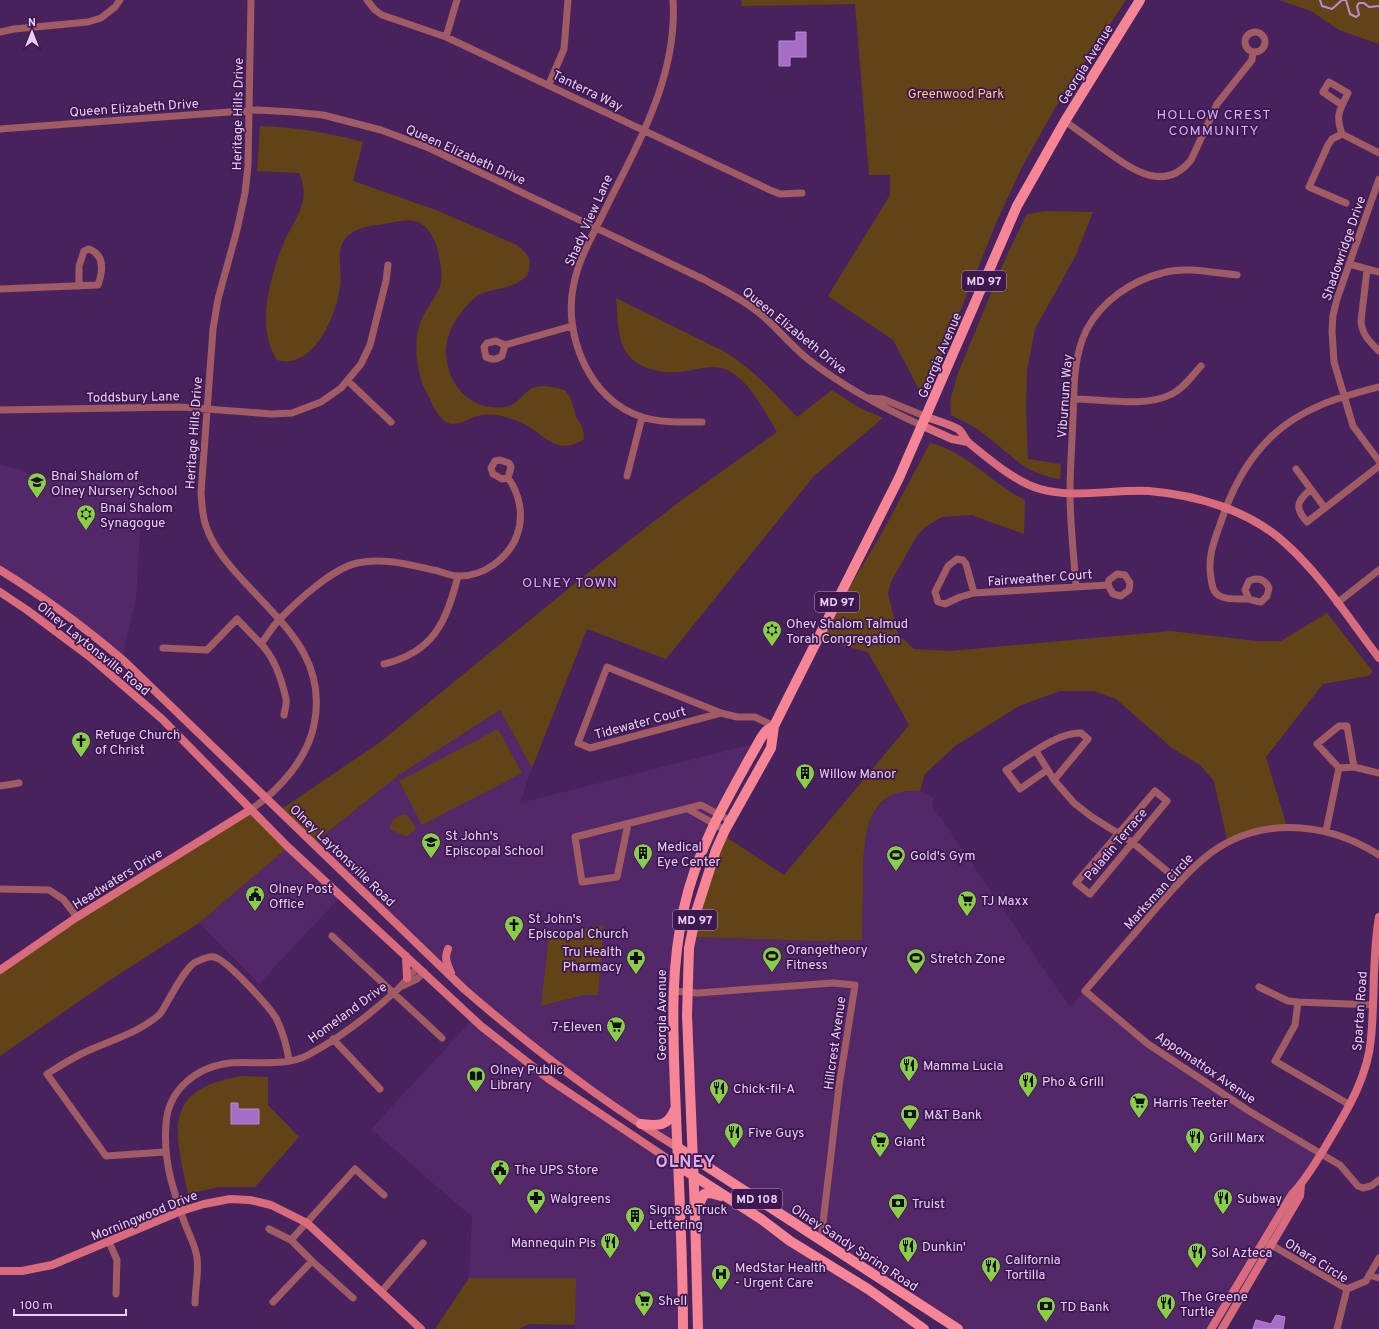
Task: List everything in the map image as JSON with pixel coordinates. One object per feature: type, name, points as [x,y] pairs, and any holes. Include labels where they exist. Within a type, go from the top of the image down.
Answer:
[{"type":"main road","name":"Georgia Avenue","points":[[698,1329],[694,1176],[686,993],[689,948],[697,909],[706,878],[725,830],[771,748],[774,726],[888,502],[925,421],[1009,223],[1065,121],[1140,0]]},
{"type":"main road","name":"Georgia Avenue","points":[[684,1329],[677,1165],[673,991],[676,946],[684,907],[694,874],[705,846],[717,820],[761,738],[766,731],[774,726]]},
{"type":"main road","points":[[641,1124],[664,1124],[670,1120],[676,1108]]},
{"type":"main road","name":"Olney Sandy Spring Road","points":[[677,1147],[958,1329]]},
{"type":"main road","name":"MD 108","points":[[677,1165],[790,1241],[868,1289],[924,1329]]},
{"type":"main road","points":[[695,1212],[699,1200],[704,1194],[715,1194],[728,1198]]},
{"type":"street","points":[[0,32],[14,29],[88,22],[101,18],[115,7],[120,0]]},
{"type":"street","name":"Heritage Hills Drive","points":[[250,810],[268,798],[303,754],[312,734],[317,712],[315,685],[309,662],[296,639],[230,566],[216,547],[206,527],[202,509],[201,493],[215,314],[245,193],[248,166],[251,0]]},
{"type":"street","name":"Tanterra Way","points":[[367,0],[375,10],[382,15],[446,37],[549,84],[770,190],[780,194],[802,193]]},
{"type":"street","points":[[446,37],[457,0]]},
{"type":"street","points":[[549,84],[564,48],[568,0]]},
{"type":"street","name":"Shady View Lane","points":[[674,0],[672,40],[665,76],[655,106],[580,263],[571,297],[572,326],[586,367],[600,388],[612,400],[642,417],[670,422],[702,422]]},
{"type":"street","points":[[1065,121],[1138,172],[1155,177],[1172,175],[1186,166],[1191,160],[1217,104],[1252,60],[1254,52]]},
{"type":"street","points":[[1342,105],[1337,114],[1342,134],[1379,153]]},
{"type":"street","name":"Queen Elizabeth Drive","points":[[0,130],[250,111],[293,112],[323,115],[381,130],[429,148],[706,280],[759,312],[808,359],[834,378],[868,398],[883,399],[925,421]]},
{"type":"street","points":[[1342,134],[1332,139],[1328,145],[1309,187],[1346,203]]},
{"type":"street","name":"Shadowridge Drive","points":[[1379,180],[1375,199],[1349,264],[1337,299],[1333,315],[1332,331],[1334,362],[1353,426],[1379,461]]},
{"type":"street","points":[[0,289],[79,286],[98,285],[101,273],[100,256],[96,251],[89,248],[84,250],[81,256],[79,286]]},
{"type":"street","points":[[1349,264],[1379,272]]},
{"type":"street","name":"Toddsbury Lane","points":[[0,410],[148,407],[207,409],[272,414],[292,413],[321,402],[341,388],[361,364],[370,345],[386,280],[388,265]]},
{"type":"street","name":"Viburnum Way","points":[[1076,587],[1070,493],[1074,399],[1078,350],[1087,329],[1102,308],[1119,292],[1142,279],[1164,272],[1187,270],[1237,275]]},
{"type":"street","points":[[1367,270],[1361,321],[1362,328],[1365,337],[1379,351]]},
{"type":"street","points":[[505,345],[572,326]]},
{"type":"street","points":[[1074,399],[1139,402],[1156,400],[1171,394],[1183,386],[1201,366]]},
{"type":"street","points":[[348,381],[391,422]]},
{"type":"street","points":[[1249,599],[1220,596],[1216,593],[1212,584],[1210,554],[1225,508],[1242,472],[1257,451],[1271,436],[1308,409],[1345,395],[1379,387]]},
{"type":"street","points":[[627,476],[642,417]]},
{"type":"street","points":[[925,421],[959,430],[968,442],[1011,474],[1029,485],[1048,491],[1070,493],[1119,491],[1155,492],[1182,496],[1225,508],[1258,523],[1284,542],[1307,565],[1379,658]]},
{"type":"street","points":[[1310,490],[1298,504],[1302,516],[1307,522],[1379,466]]},
{"type":"street","points":[[1296,469],[1310,490],[1325,508]]},
{"type":"street","points":[[261,644],[278,620],[325,580],[340,570],[356,564],[373,560],[394,561],[458,576],[476,573],[492,566],[505,556],[516,539],[521,515],[519,499],[508,478]]},
{"type":"street","name":"Fairweather Court","points":[[974,594],[966,564],[958,559],[950,563],[934,592],[938,602],[945,604],[960,597],[974,594],[1108,585]]},
{"type":"street","name":"Olney Laytonsville Road","points":[[0,570],[39,594],[89,631],[123,660],[268,798],[454,979],[543,1056],[677,1147]]},
{"type":"street","points":[[1336,602],[1379,570]]},
{"type":"street","points":[[384,664],[411,654],[424,645],[434,634],[449,609],[458,576]]},
{"type":"street","name":"Olney Laytonsville Road","points":[[0,592],[27,610],[90,657],[162,719],[250,810],[330,888],[481,1026],[514,1054],[592,1110],[677,1165]]},
{"type":"street","points":[[163,648],[207,650],[237,619],[268,651],[286,700],[284,715]]},
{"type":"street","name":"Tidewater Court","points":[[721,713],[590,748],[578,743],[607,667],[721,713],[737,717],[755,717],[774,726]]},
{"type":"street","points":[[1339,768],[1317,744],[1339,726],[1347,726],[1354,767]]},
{"type":"street","points":[[1047,770],[1020,789],[1006,770],[1036,751],[1068,734],[1081,733],[1088,739],[1054,780]]},
{"type":"street","points":[[1036,751],[1054,780],[1074,803],[1092,817],[1132,842],[1180,882]]},
{"type":"street","points":[[1339,768],[1354,767],[1379,773]]},
{"type":"street","points":[[1326,831],[1339,768]]},
{"type":"street","points":[[0,786],[19,783]]},
{"type":"street","name":"Paladin Terrace","points":[[1155,791],[1167,801],[1090,894],[1076,883],[1118,832],[1155,791]]},
{"type":"street","points":[[628,824],[616,877],[582,882],[575,837],[700,805],[717,820],[725,830]]},
{"type":"street","name":"Headwaters Drive","points":[[0,970],[76,917],[250,810]]},
{"type":"street","points":[[717,820],[731,821]]},
{"type":"street","name":"Marksman Circle","points":[[1085,991],[1180,882],[1213,852],[1242,836],[1268,829],[1287,827],[1310,828],[1326,831],[1357,842],[1379,855]]},
{"type":"street","points":[[0,889],[48,890],[62,899],[76,917]]},
{"type":"street","name":"Spartan Road","points":[[1222,1329],[1292,1194],[1301,1185],[1350,1105],[1365,1068],[1371,1040],[1375,940],[1379,917]]},
{"type":"street","points":[[332,936],[397,990],[442,1038]]},
{"type":"street","points":[[448,949],[445,954],[446,962],[454,979]]},
{"type":"street","points":[[165,1152],[106,1156],[47,1074],[74,1057],[122,1038],[155,1019],[160,1014],[185,972],[194,963],[213,956],[220,959],[252,989],[276,1018],[286,1043],[289,1061]]},
{"type":"street","points":[[406,956],[407,978]]},
{"type":"street","name":"Homeland Drive","points":[[397,990],[407,978],[421,970]]},
{"type":"street","name":"Homeland Drive","points":[[195,1304],[197,1258],[173,1192],[165,1152],[166,1124],[169,1106],[177,1091],[189,1079],[210,1069],[228,1064],[289,1061],[306,1056],[333,1040],[397,990],[417,979],[421,970]]},
{"type":"street","name":"Hillcrest Avenue","points":[[673,991],[686,993],[833,983],[855,984],[839,1086],[821,1240]]},
{"type":"street","points":[[1259,986],[1288,1000],[1298,1002],[1373,1005]]},
{"type":"street","name":"Appomattox Avenue","points":[[1085,991],[1148,1044],[1249,1111],[1340,1165],[1358,1186],[1363,1188],[1371,1186],[1379,1180]]},
{"type":"street","points":[[1298,1002],[1295,1025],[1275,1061],[1350,1105]]},
{"type":"street","points":[[333,1040],[380,1089]]},
{"type":"street","points":[[291,1240],[355,1169],[384,1195]]},
{"type":"street","name":"Morningwood Drive","points":[[0,1271],[22,1271],[52,1265],[181,1211],[217,1201],[230,1199],[250,1200],[271,1204],[307,1223],[382,1291],[421,1329]]},
{"type":"street","points":[[269,1229],[291,1240],[312,1261],[354,1298]]},
{"type":"street","points":[[109,1242],[117,1260],[116,1294]]},
{"type":"street","points":[[382,1291],[422,1243]]},
{"type":"street","name":"Spartan Road","points":[[1211,1329],[1267,1243]]},
{"type":"street","name":"Ohara Circle","points":[[1267,1243],[1346,1289],[1337,1329]]},
{"type":"street","points":[[1346,1289],[1366,1281],[1379,1258]]},
{"type":"street","points":[[273,1302],[312,1261]]},
{"type":"street","points":[[1369,1275],[1379,1278]]},
{"type":"shaded area","points":[[796,32],[806,32],[806,57],[790,57],[790,66],[779,66],[779,41],[796,41]]},
{"type":"shaded area","points":[[0,465],[18,469],[42,479],[99,473],[143,482],[136,599],[125,643],[123,660],[0,570]]},
{"type":"shaded area","points":[[500,710],[532,768],[520,803],[753,744],[711,822],[676,946],[677,1147],[514,1033],[314,843],[399,775]],"holes":[[[604,925],[598,994],[584,995],[542,1006],[549,936]]]},
{"type":"shaded area","points":[[906,790],[920,791],[934,798],[932,805],[1070,1007],[1085,991],[1148,1044],[1321,1154],[1217,1329],[958,1329],[693,1157],[691,937],[816,941],[862,940],[864,840],[872,814],[887,797]]},
{"type":"shaded area","points":[[288,847],[340,897],[259,984],[199,923]]},
{"type":"shaded area","points":[[473,1019],[514,1054],[677,1165],[684,1329],[575,1329],[575,1278],[469,1278],[472,1217],[371,1129]]},
{"type":"shaded area","points":[[231,1103],[238,1103],[238,1109],[259,1109],[259,1124],[231,1124]]},
{"type":"shaded area","points":[[694,1176],[924,1329],[698,1329]]},
{"type":"shaded area","points":[[1276,1315],[1285,1317],[1283,1329],[1253,1329],[1256,1320],[1271,1324]]},
{"type":"green space","name":"Greenwood Park","points":[[741,0],[1126,0],[1055,108],[1022,167],[997,221],[924,399],[893,340],[828,296],[890,195],[890,175],[869,175],[855,4],[742,6]]},
{"type":"green space","points":[[1279,0],[1379,0],[1379,44],[1339,30],[1311,11]]},
{"type":"green space","points":[[260,126],[312,131],[363,142],[353,181],[436,210],[517,245],[529,258],[530,266],[527,276],[511,286],[480,294],[475,297],[461,312],[454,323],[447,341],[447,362],[450,372],[454,382],[467,397],[484,406],[510,406],[531,389],[539,386],[554,387],[565,390],[570,399],[576,417],[582,426],[584,439],[574,444],[565,446],[557,445],[528,426],[505,417],[483,415],[450,424],[443,420],[438,414],[422,383],[418,367],[416,344],[420,323],[439,289],[441,268],[437,247],[433,237],[429,230],[416,221],[402,220],[365,227],[348,236],[340,251],[340,282],[338,298],[334,311],[321,338],[312,349],[302,357],[290,361],[277,360],[267,333],[266,319],[269,289],[282,247],[300,212],[304,194],[303,184],[299,173],[257,171]]},
{"type":"green space","points":[[1046,211],[1093,212],[1076,255],[1035,329],[1027,370],[1026,407],[1028,459],[1061,464],[1060,479],[1037,473],[1027,468],[980,431],[951,415],[950,401],[958,373],[1006,257],[1027,214]]},
{"type":"green space","points":[[616,298],[727,353],[755,375],[797,417],[832,390],[858,407],[883,418],[814,476],[666,659],[587,629],[532,768],[500,710],[399,775],[314,843],[280,810],[379,743],[589,572],[679,502],[777,432],[752,391],[739,377],[726,369],[709,367],[687,371],[669,372],[650,369],[634,361],[628,355],[621,341]]},
{"type":"green space","points":[[930,443],[943,447],[967,460],[1013,494],[1025,500],[1024,534],[971,515],[942,517],[925,527],[916,537],[891,582],[888,594],[898,634],[914,649],[950,651],[1171,631],[1257,641],[1281,641],[1327,613],[1373,672],[1368,676],[1323,684],[1266,757],[1287,827],[1267,829],[1228,844],[1214,781],[1200,765],[1172,748],[1116,699],[1094,691],[1060,691],[1019,706],[955,746],[925,774],[920,791],[902,792],[888,797],[878,806],[871,818],[867,831],[863,862],[862,940],[816,941],[691,937],[723,835],[784,875],[909,725],[868,652],[833,643],[816,643],[882,533]]},
{"type":"green space","points":[[498,729],[522,773],[422,825],[399,781]]},
{"type":"green space","points":[[250,810],[287,848],[199,923],[107,982],[0,1056],[0,970]]},
{"type":"green space","points":[[406,814],[415,826],[415,830],[407,837],[390,829],[392,821],[398,816]]},
{"type":"green space","points":[[604,925],[598,995],[584,995],[541,1006],[549,936]]},
{"type":"green space","points":[[242,1076],[268,1077],[268,1105],[299,1137],[255,1187],[219,1187],[188,1194],[179,1150],[178,1132],[180,1116],[186,1102],[198,1091],[216,1082]]},
{"type":"green space","points":[[469,1278],[576,1278],[575,1325],[530,1324],[518,1329],[435,1329]]},
{"type":"waterway","points":[[1320,0],[1322,6],[1332,9],[1342,0],[1346,0],[1350,14],[1356,17],[1359,15],[1357,6],[1359,3],[1364,3],[1369,7],[1379,6]]},
{"type":"place","name":"Bnai Shalom of Olney Nursery School","points":[[37,499]]},
{"type":"place","name":"Bnai Shalom Synagogue","points":[[86,531]]},
{"type":"place","name":"Ohev Shalom Talmud Torah Congregation","points":[[772,647]]},
{"type":"place","name":"Refuge Church of Christ","points":[[81,758]]},
{"type":"place","name":"Willow Manor","points":[[805,790]]},
{"type":"place","name":"St John's Episcopal School","points":[[431,859]]},
{"type":"place","name":"Medical Eye Center","points":[[643,870]]},
{"type":"place","name":"Gold's Gym","points":[[896,872]]},
{"type":"place","name":"Olney Post Office","points":[[255,912]]},
{"type":"place","name":"TJ Maxx","points":[[967,917]]},
{"type":"place","name":"St John's Episcopal Church","points":[[514,942]]},
{"type":"place","name":"Orangetheory Fitness","points":[[772,973]]},
{"type":"place","name":"Tru Health Pharmacy","points":[[636,975]]},
{"type":"place","name":"Stretch Zone","points":[[916,975]]},
{"type":"place","name":"7-Eleven","points":[[616,1043]]},
{"type":"place","name":"Mamma Lucia","points":[[909,1082]]},
{"type":"place","name":"Olney Public Library","points":[[476,1093]]},
{"type":"place","name":"Pho & Grill","points":[[1028,1098]]},
{"type":"place","name":"Chick-fil-A","points":[[719,1105]]},
{"type":"place","name":"Harris Teeter","points":[[1139,1119]]},
{"type":"place","name":"M&T Bank","points":[[910,1131]]},
{"type":"place","name":"Five Guys","points":[[734,1149]]},
{"type":"place","name":"Grill Marx","points":[[1195,1154]]},
{"type":"place","name":"Giant","points":[[880,1158]]},
{"type":"place","name":"The UPS Store","points":[[500,1186]]},
{"type":"place","name":"Walgreens","points":[[536,1215]]},
{"type":"place","name":"Subway","points":[[1223,1215]]},
{"type":"place","name":"Truist","points":[[898,1220]]},
{"type":"place","name":"Signs & Truck Lettering","points":[[635,1233]]},
{"type":"place","name":"Mannequin Pis","points":[[610,1259]]},
{"type":"place","name":"Dunkin'","points":[[908,1263]]},
{"type":"place","name":"Sol Azteca","points":[[1197,1269]]},
{"type":"place","name":"California Tortilla","points":[[991,1283]]},
{"type":"place","name":"MedStar Health - Urgent Care","points":[[721,1291]]},
{"type":"place","name":"Shell","points":[[644,1317]]},
{"type":"place","name":"The Greene Turtle","points":[[1166,1320]]},
{"type":"place","name":"TD Bank","points":[[1046,1323]]},
{"type":"district","name":"HOLLOW CREST COMMUNITY","points":[[1214,122]]},
{"type":"district","name":"OLNEY TOWN","points":[[570,582]]},
{"type":"district","name":"OLNEY","points":[[686,1161]]}]
